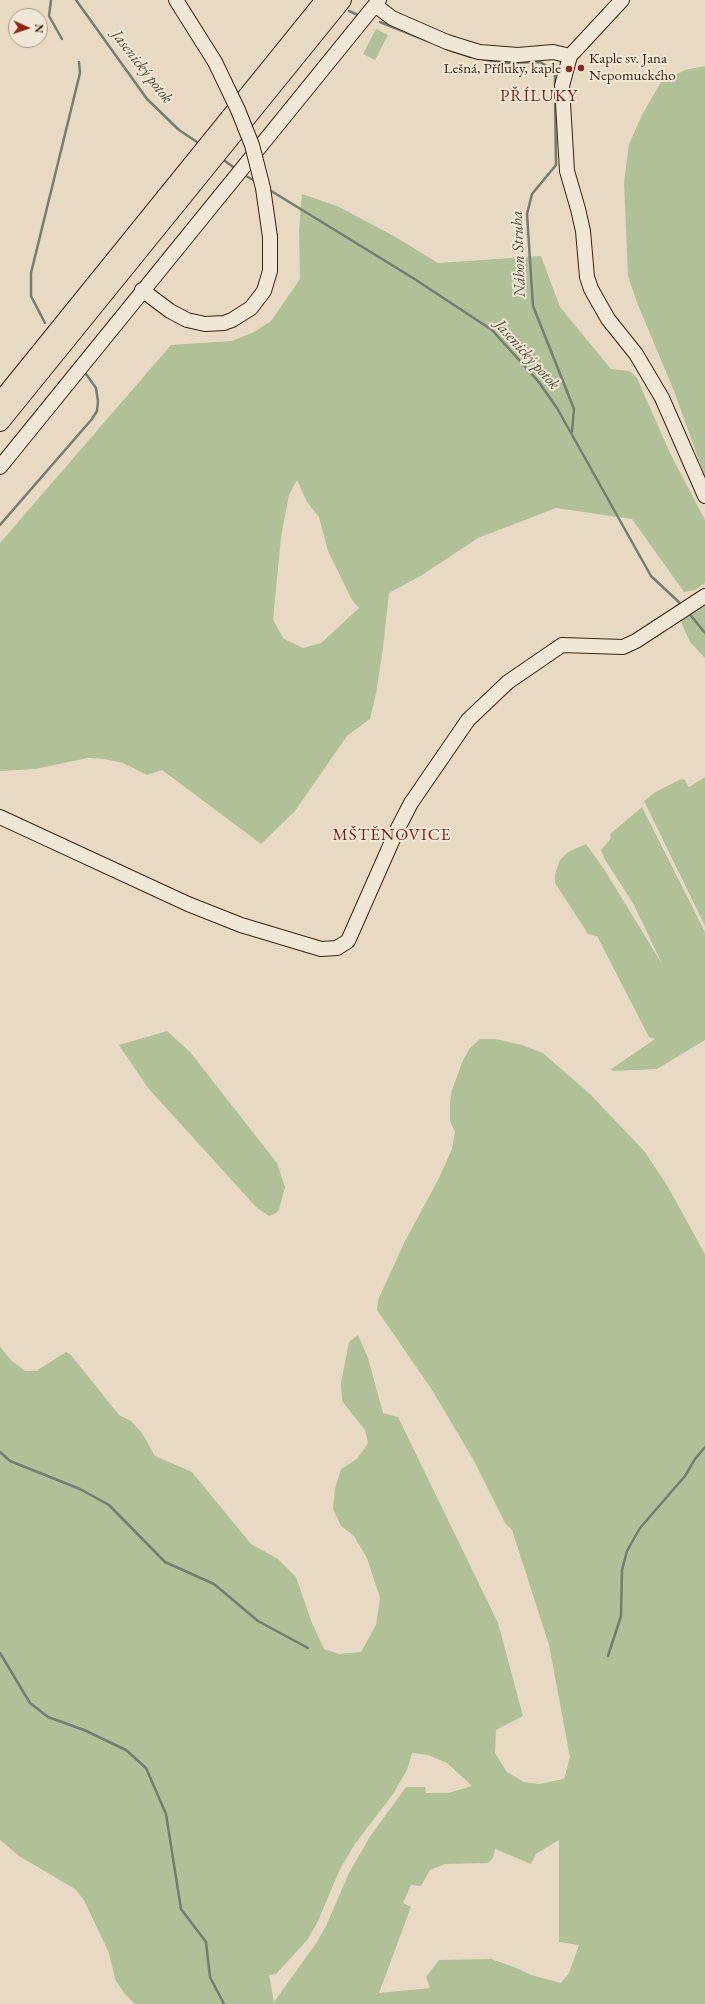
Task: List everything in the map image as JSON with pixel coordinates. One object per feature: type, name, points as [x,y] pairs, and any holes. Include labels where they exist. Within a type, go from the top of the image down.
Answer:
[{"type":"highway","points":[[0,402],[325,0]]},
{"type":"highway","points":[[0,422],[342,0]]},
{"type":"street","points":[[142,290],[170,311],[187,320],[205,324],[224,323],[232,320],[251,308],[264,291],[270,270],[270,237],[263,188],[252,145],[238,110],[215,62],[176,0]]},
{"type":"street","points":[[622,0],[570,56],[562,86],[567,171],[583,231],[587,277],[591,289],[608,319],[636,354],[662,398],[705,496]]},
{"type":"street","points":[[0,467],[142,290],[229,187],[377,2],[392,18],[447,42],[479,52],[518,55],[553,52],[570,56]]},
{"type":"street","points":[[0,817],[188,904],[241,925],[321,949],[337,948],[348,941],[397,830],[411,803],[468,720],[508,682],[562,645],[623,647],[636,641],[678,615],[705,596]]},
{"type":"green space","points":[[376,29],[388,35],[375,60],[363,54]]},
{"type":"green space","points":[[705,66],[705,477],[674,391],[636,300],[628,276],[624,182],[629,144],[642,115],[661,82],[685,70]]},
{"type":"green space","points":[[302,194],[337,206],[394,236],[438,263],[541,256],[560,307],[611,369],[630,371],[637,378],[670,453],[705,520],[705,583],[695,590],[684,592],[632,519],[556,508],[478,538],[422,575],[389,593],[383,648],[376,694],[370,719],[347,736],[295,811],[261,844],[162,770],[147,775],[123,763],[105,759],[88,758],[35,769],[0,771],[0,543],[171,345],[232,341],[254,332],[271,321],[300,279],[299,230]],"holes":[[[297,480],[307,502],[319,517],[328,551],[352,600],[359,608],[321,643],[303,648],[284,639],[273,620],[281,537],[289,495]]]},
{"type":"green space","points":[[705,605],[705,658],[690,642],[681,622],[684,616]]},
{"type":"green space","points":[[705,777],[705,926],[644,801],[654,793],[679,780],[684,779],[689,787]]},
{"type":"green space","points":[[642,807],[705,932],[705,1040],[657,1069],[614,1071],[610,1070],[655,1039],[649,1037],[597,936],[588,934],[555,883],[555,874],[560,860],[568,852],[586,844],[604,869],[662,964],[634,905],[604,858],[601,850],[611,838],[610,834]]},
{"type":"green space","points":[[167,1031],[190,1052],[277,1163],[285,1187],[279,1210],[276,1213],[269,1216],[257,1208],[148,1088],[119,1045]]},
{"type":"green space","points":[[480,1039],[495,1039],[522,1045],[543,1053],[591,1095],[645,1152],[668,1187],[705,1254],[705,2004],[135,2004],[124,1993],[115,1979],[109,1953],[84,1900],[75,1889],[19,1856],[0,1840],[0,1347],[11,1360],[25,1371],[36,1371],[66,1352],[71,1355],[119,1415],[131,1421],[142,1433],[155,1456],[192,1472],[251,1544],[278,1559],[296,1577],[312,1623],[324,1649],[339,1654],[361,1652],[376,1625],[380,1598],[367,1558],[354,1536],[341,1526],[333,1509],[335,1488],[341,1469],[357,1459],[368,1443],[365,1430],[342,1401],[341,1383],[349,1342],[358,1335],[368,1358],[383,1413],[398,1417],[498,1623],[523,1716],[496,1730],[495,1753],[507,1772],[524,1782],[539,1784],[564,1779],[570,1757],[549,1645],[512,1530],[505,1523],[473,1459],[432,1390],[377,1310],[378,1300],[404,1243],[438,1180],[452,1149],[455,1132],[450,1121],[452,1090],[463,1060],[470,1048]],"holes":[[[412,1753],[428,1755],[447,1763],[472,1786],[448,1793],[426,1793],[425,1787],[406,1787],[369,1838],[349,1873],[326,1926],[317,1942],[274,2002],[269,1975],[276,1974],[308,1939],[318,1921],[340,1869],[355,1844],[393,1794],[407,1770]],[[559,1840],[559,1942],[579,1945],[569,1973],[561,1983],[531,1975],[491,1959],[439,1960],[426,1977],[430,1988],[379,1993],[411,1907],[403,1903],[411,1885],[421,1886],[430,1870],[445,1864],[488,1863],[493,1858],[495,1849],[531,1864],[536,1854]]]},
{"type":"waterway","points":[[51,0],[49,16],[62,39]]},
{"type":"waterway","name":"Jasenický potok","points":[[76,0],[147,99],[179,130],[197,142]]},
{"type":"waterway","points":[[349,11],[358,15]]},
{"type":"waterway","name":"Náhon Struha","points":[[380,22],[430,42]]},
{"type":"waterway","name":"Náhon Struha","points":[[449,50],[471,57]]},
{"type":"waterway","name":"Náhon Struha","points":[[482,59],[502,63],[540,62],[555,71],[555,85]]},
{"type":"waterway","points":[[45,323],[31,296],[31,273],[80,73],[79,62]]},
{"type":"waterway","name":"Náhon Struha","points":[[555,92],[556,165],[532,194],[527,214],[533,306],[574,409],[572,432]]},
{"type":"waterway","name":"Jasenický potok","points":[[225,161],[236,169]]},
{"type":"waterway","name":"Jasenický potok","points":[[246,176],[255,181]]},
{"type":"waterway","name":"Jasenický potok","points":[[268,189],[413,278],[492,330],[538,381],[557,408],[651,576],[682,605]]},
{"type":"waterway","points":[[0,525],[92,419],[97,411],[98,401],[96,388],[86,374]]},
{"type":"waterway","name":"Jasenický potok","points":[[688,612],[705,633]]},
{"type":"waterway","points":[[608,1656],[621,1616],[622,1570],[627,1551],[640,1528],[685,1476],[695,1459],[705,1447]]},
{"type":"waterway","points":[[0,1452],[10,1461],[80,1489],[109,1505],[165,1562],[214,1584],[258,1621],[308,1648]]},
{"type":"waterway","points":[[0,1653],[30,1703],[48,1717],[84,1730],[126,1750],[146,1768],[166,1814],[181,1909],[206,1942],[210,1977],[224,2004]]},
{"type":"place","name":"Kaple sv. Jana Nepomuckého","points":[[581,68]]},
{"type":"place","name":"Lešná, Příluky, kaple","points":[[569,69]]},
{"type":"district","name":"PŘÍLUKY","points":[[539,96]]},
{"type":"district","name":"MŠTĚNOVICE","points":[[392,835]]}]
